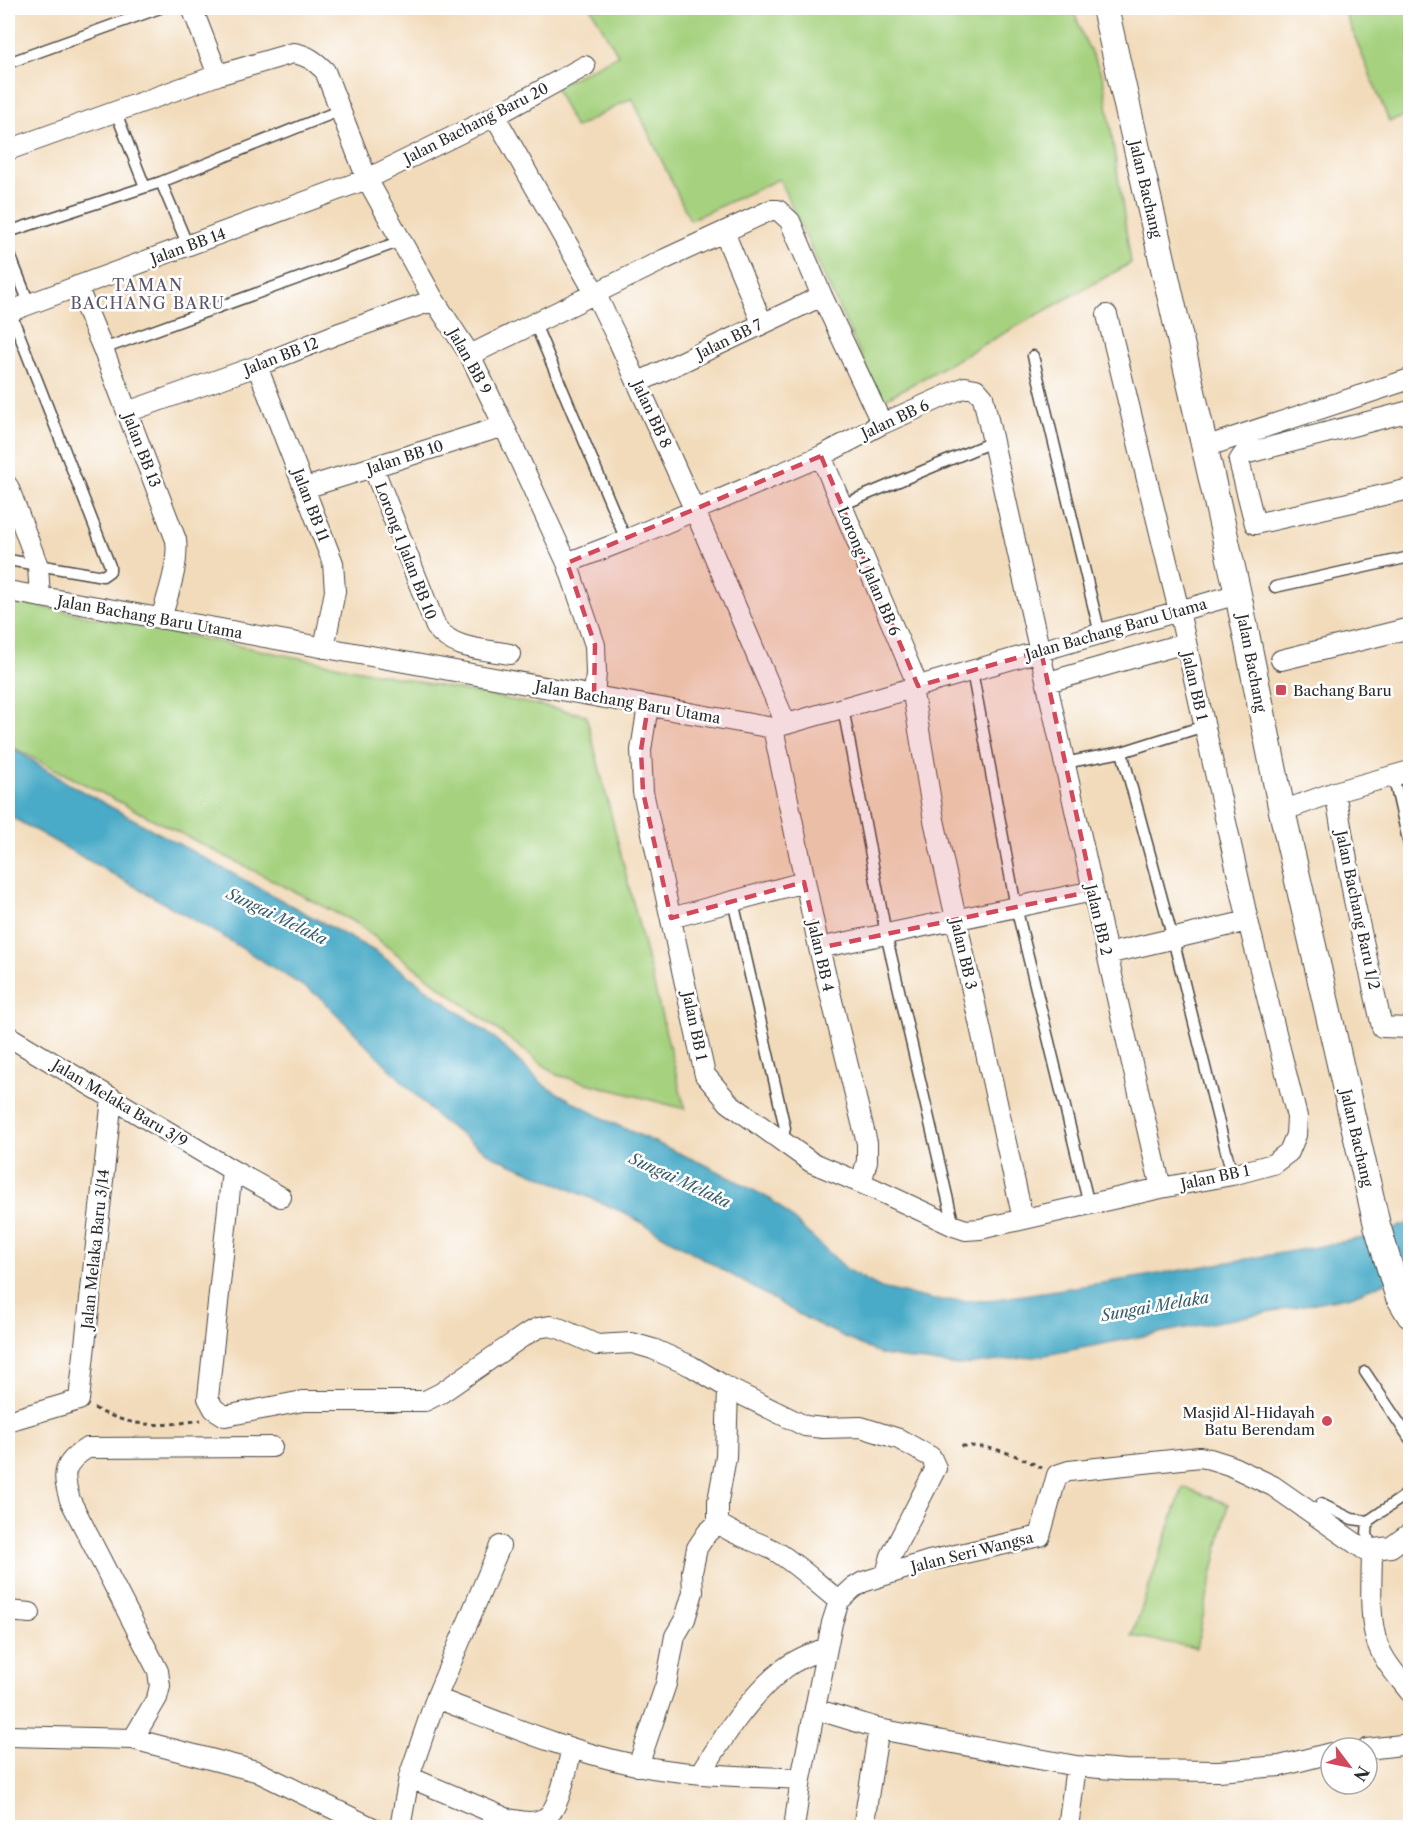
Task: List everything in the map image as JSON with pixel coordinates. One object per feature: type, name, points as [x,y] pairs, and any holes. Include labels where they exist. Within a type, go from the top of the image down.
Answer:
[{"type":"street","points":[[8,150],[218,75],[192,8]]},
{"type":"street","name":"Jalan Bachang","points":[[1109,8],[1238,594],[1282,811],[1377,1225],[1404,1305]]},
{"type":"street","name":"Jalan BB 9","points":[[218,75],[294,52],[310,58],[325,71],[367,179],[434,300],[470,355],[567,563],[595,645],[594,696]]},
{"type":"street","name":"Jalan Bachang Baru 20","points":[[367,179],[495,116],[585,66]]},
{"type":"street","name":"Jalan BB 8","points":[[495,116],[595,293],[638,383],[695,511],[779,726]]},
{"type":"street","name":"Jalan BB 14","points":[[9,311],[367,179]]},
{"type":"street","points":[[470,355],[724,232],[771,210],[778,210],[790,221],[822,296],[882,424]]},
{"type":"street","points":[[724,232],[762,323]]},
{"type":"street","name":"Jalan BB 13","points":[[77,286],[176,540],[175,566],[161,619]]},
{"type":"street","name":"Jalan BB 7","points":[[638,383],[822,296]]},
{"type":"street","name":"Jalan BB 12","points":[[127,412],[434,300]]},
{"type":"street","name":"Jalan BB 1","points":[[648,706],[641,750],[643,792],[705,1075],[729,1103],[811,1162],[966,1230],[980,1229],[1161,1188],[1232,1175],[1273,1164],[1289,1152],[1296,1135],[1297,1117],[1248,921],[1179,611],[1107,315]]},
{"type":"street","name":"Jalan BB 11","points":[[257,366],[333,563],[335,591],[324,648]]},
{"type":"street","points":[[1205,447],[1410,379]]},
{"type":"street","name":"Jalan BB 6","points":[[567,563],[695,511],[820,456],[882,424],[965,387],[976,389],[983,397],[1041,651]]},
{"type":"street","points":[[1410,411],[1248,453],[1243,455],[1239,461],[1255,524],[1410,489]]},
{"type":"street","name":"Jalan BB 10","points":[[305,488],[504,426]]},
{"type":"street","name":"Lorong 1 Jalan BB 6","points":[[820,456],[915,687]]},
{"type":"street","name":"Lorong 1 Jalan BB 10","points":[[373,467],[436,627],[443,637],[457,644],[510,654]]},
{"type":"street","points":[[8,486],[38,566],[40,597]]},
{"type":"street","name":"Jalan Bachang Baru Utama","points":[[8,591],[648,706],[779,726],[1238,594]]},
{"type":"street","points":[[1281,660],[1410,628]]},
{"type":"street","points":[[1048,682],[1185,643]]},
{"type":"street","name":"Jalan BB 2","points":[[1041,651],[1064,763],[1161,1188]]},
{"type":"street","name":"Jalan BB 3","points":[[915,687],[934,820],[1023,1220]]},
{"type":"street","name":"Jalan BB 4","points":[[779,726],[804,882],[867,1143],[867,1161],[861,1183]]},
{"type":"street","points":[[1282,811],[1335,792],[1402,773]]},
{"type":"street","name":"Jalan Bachang Baru 1/2","points":[[1335,792],[1354,900],[1382,1027],[1410,1028]]},
{"type":"street","points":[[671,918],[804,882]]},
{"type":"street","points":[[819,948],[1093,891]]},
{"type":"street","points":[[1107,954],[1248,921]]},
{"type":"street","name":"Jalan Melaka Baru 3/9","points":[[8,1036],[281,1197]]},
{"type":"street","name":"Jalan Melaka Baru 3/14","points":[[79,1400],[112,1098]]},
{"type":"street","points":[[232,1170],[208,1398],[214,1409],[225,1416],[303,1401],[425,1401],[441,1393],[538,1328],[550,1326],[597,1344],[632,1343],[653,1349],[691,1366],[728,1388],[805,1426],[861,1427],[899,1439],[931,1457],[936,1468],[891,1556],[886,1574]]},
{"type":"street","points":[[638,1766],[666,1684],[675,1636],[685,1619],[693,1592],[692,1572],[697,1548],[707,1533],[718,1523],[718,1501],[726,1457],[728,1388]]},
{"type":"street","points":[[8,1421],[79,1400]]},
{"type":"street","points":[[133,1739],[157,1698],[160,1686],[158,1671],[70,1500],[65,1482],[66,1468],[73,1457],[87,1448],[272,1447]]},
{"type":"street","points":[[1057,1475],[1069,1471],[1200,1457],[1228,1465],[1273,1486],[1365,1550],[1391,1547],[1410,1533]]},
{"type":"street","name":"Jalan Seri Wangsa","points":[[839,1601],[863,1582],[886,1574],[929,1561],[1040,1536],[1057,1475]]},
{"type":"street","points":[[718,1523],[726,1530],[756,1541],[779,1553],[839,1601],[827,1648],[801,1779],[794,1827]]},
{"type":"street","points":[[400,1827],[409,1777],[436,1698],[500,1546]]},
{"type":"street","points":[[1372,1550],[1373,1617],[1377,1644],[1388,1664],[1410,1692]]},
{"type":"street","points":[[8,1611],[30,1613]]},
{"type":"street","points":[[701,1773],[726,1735],[765,1685],[786,1667],[805,1656],[827,1648]]},
{"type":"street","points":[[436,1698],[572,1749],[638,1766],[701,1773],[801,1779]]},
{"type":"street","points":[[815,1709],[879,1728],[1076,1767],[1219,1771],[1280,1766],[1319,1756]]},
{"type":"street","points":[[863,1827],[879,1728]]},
{"type":"street","points":[[8,1736],[133,1739],[256,1771],[373,1827]]},
{"type":"street","points":[[1379,1748],[1410,1744]]},
{"type":"street","points":[[409,1777],[508,1819],[526,1823],[546,1818],[556,1805],[572,1749]]},
{"type":"street","points":[[1068,1827],[1076,1767]]},
{"type":"lane","points":[[8,63],[160,8]]},
{"type":"lane","points":[[115,110],[145,187]]},
{"type":"lane","points":[[8,232],[161,182],[342,110]]},
{"type":"lane","points":[[161,182],[188,246]]},
{"type":"lane","points":[[103,350],[401,241]]},
{"type":"lane","points":[[8,249],[29,303]]},
{"type":"lane","points":[[8,560],[103,576],[110,571],[110,566],[9,311]]},
{"type":"lane","points":[[535,324],[626,540]]},
{"type":"lane","points":[[1033,356],[1100,634]]},
{"type":"lane","points":[[842,505],[992,442]]},
{"type":"lane","points":[[1275,587],[1410,557]]},
{"type":"lane","points":[[972,671],[1016,907],[1089,1204]]},
{"type":"lane","points":[[843,708],[886,934],[954,1226]]},
{"type":"lane","points":[[1064,763],[1122,752],[1204,726]]},
{"type":"lane","points":[[1122,752],[1173,939],[1232,1175]]},
{"type":"lane","points":[[1402,773],[1410,849]]},
{"type":"lane","points":[[733,901],[785,1128],[782,1141]]},
{"type":"lane","points":[[1365,1372],[1410,1439]]},
{"type":"lane","points":[[1321,1504],[1352,1519],[1368,1521],[1410,1492]]},
{"type":"lane","points":[[1368,1521],[1367,1534],[1372,1550]]},
{"type":"path","points":[[79,1400],[102,1413],[155,1426],[225,1416]]},
{"type":"path","points":[[961,1446],[980,1445],[999,1449],[1057,1475]]},
{"type":"highlighted area","points":[[821,456],[918,686],[1041,651],[1093,891],[819,948],[804,882],[671,918],[643,792],[641,750],[648,706],[594,696],[595,645],[567,563]]},
{"type":"green space","points":[[591,8],[1073,8],[1082,34],[1103,77],[1131,263],[882,401],[779,179],[690,220],[632,98],[575,128],[555,87],[618,55]]},
{"type":"green space","points":[[1343,8],[1410,8],[1410,116],[1389,121]]},
{"type":"green space","points":[[8,600],[586,715],[685,1109],[557,1075],[356,923],[8,745]]},
{"type":"green space","points":[[1183,1487],[1228,1504],[1196,1648],[1132,1636]]},
{"type":"water","name":"Sungai Melaka","points":[[8,745],[67,783],[376,952],[493,1037],[545,1086],[608,1121],[712,1168],[772,1200],[849,1271],[881,1288],[934,1300],[984,1301],[1311,1248],[1362,1238],[1410,1223],[1410,1272],[1351,1296],[1040,1356],[958,1366],[882,1355],[809,1320],[625,1213],[491,1155],[441,1121],[319,996],[219,934],[8,815]]},
{"type":"place","name":"Bachang Baru","points":[[1281,690]]},
{"type":"place","name":"Masjid Al-Hidayah Batu Berendam","points":[[1327,1421]]},
{"type":"district","name":"TAMAN BACHANG BARU","points":[[148,294]]}]
